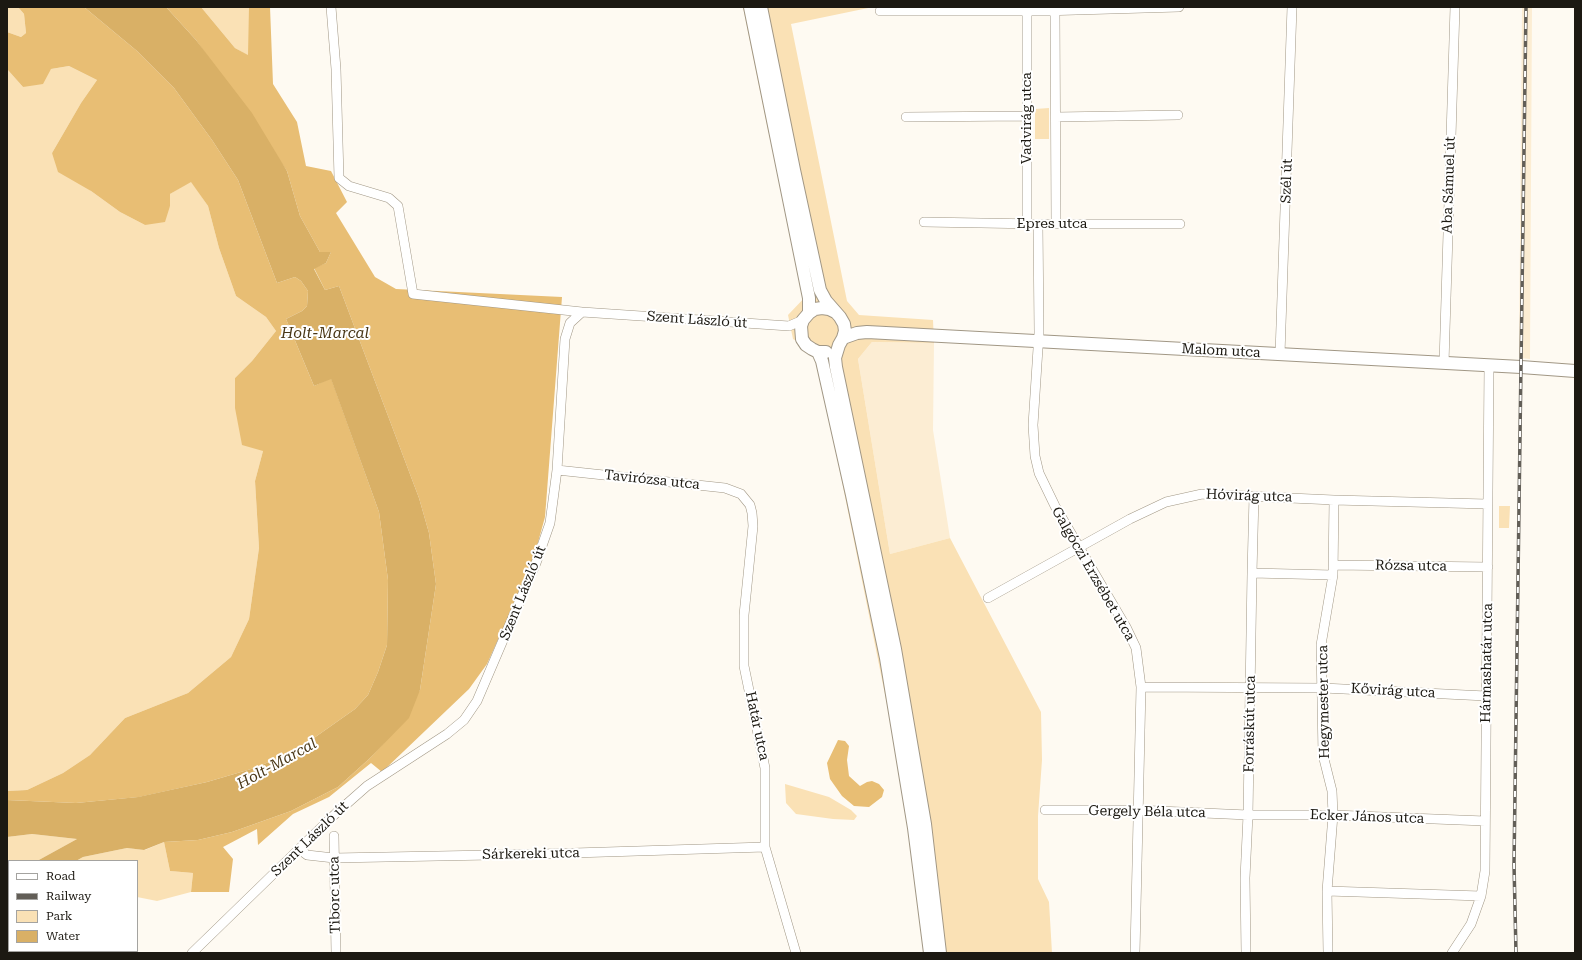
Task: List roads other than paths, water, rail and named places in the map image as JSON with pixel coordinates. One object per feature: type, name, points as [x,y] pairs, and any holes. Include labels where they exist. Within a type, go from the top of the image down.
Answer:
[{"type":"main road","points":[[750,7],[807,291],[806,316],[801,326],[802,339],[806,345],[818,352],[826,352],[833,350],[841,342],[857,333],[867,332]]},
{"type":"main road","points":[[761,7],[820,290],[826,301],[844,324],[845,331],[835,358],[836,367],[895,649],[925,824],[940,953]]},
{"type":"main road","points":[[806,316],[822,308],[835,312]]},
{"type":"main road","points":[[844,324],[867,332]]},
{"type":"main road","name":"Malom utca","points":[[867,332],[1489,365],[1575,371]]},
{"type":"main road","points":[[818,352],[822,361],[852,495],[886,658],[914,828],[930,953]]},
{"type":"street","points":[[331,7],[336,69],[339,178],[349,186],[390,198],[398,206],[413,294],[582,312]]},
{"type":"street","points":[[880,11],[1027,11],[1042,9],[1055,11],[1179,7]]},
{"type":"street","name":"Szél út","points":[[1280,354],[1292,7]]},
{"type":"street","name":"Aba Sámuel út","points":[[1444,363],[1455,7]]},
{"type":"street","name":"Vadvirág utca","points":[[1027,11],[1027,224]]},
{"type":"street","points":[[1055,11],[1056,224]]},
{"type":"street","points":[[1056,117],[1178,115]]},
{"type":"street","points":[[906,117],[1027,116]]},
{"type":"street","name":"Epres utca","points":[[924,222],[1180,224]]},
{"type":"street","points":[[1037,342],[1039,333],[1038,224]]},
{"type":"street","name":"Szent László út","points":[[192,953],[333,816],[367,786],[447,734],[464,720],[471,711],[477,701],[536,563],[550,523],[557,470],[565,339],[570,324],[582,312],[789,326],[806,316]]},
{"type":"street","points":[[789,326],[802,339]]},
{"type":"street","name":"Galgóczi Erzsébet utca","points":[[1037,342],[1033,425],[1035,456],[1039,473],[1055,506],[1126,627],[1136,648],[1141,687],[1137,810],[1135,953]]},
{"type":"street","name":"Hármashatár utca","points":[[1452,953],[1471,924],[1481,896],[1485,871],[1489,365]]},
{"type":"street","name":"Tavirózsa utca","points":[[557,470],[725,488],[734,490],[745,498]]},
{"type":"street","name":"Hóvirág utca","points":[[988,598],[1130,519],[1166,502],[1202,494],[1334,500],[1487,504]]},
{"type":"street","name":"Forráskút utca","points":[[1246,953],[1245,878],[1251,688],[1254,496]]},
{"type":"street","name":"Határ utca","points":[[745,498],[752,513],[753,526],[744,615],[744,666],[765,768],[765,847],[796,953]]},
{"type":"street","name":"Hegymester utca","points":[[1328,953],[1327,891],[1333,815],[1332,791],[1323,755],[1323,688],[1321,645],[1334,566],[1334,500]]},
{"type":"street","name":"Rózsa utca","points":[[1334,566],[1488,567]]},
{"type":"street","points":[[1252,573],[1333,575]]},
{"type":"street","name":"Kővirág utca","points":[[1141,687],[1323,688],[1486,696]]},
{"type":"street","name":"Gergely Béla utca","points":[[1045,810],[1137,810],[1248,815]]},
{"type":"street","name":"Ecker János utca","points":[[1248,815],[1333,815],[1485,821]]},
{"type":"street","name":"Tiborc utca","points":[[334,836],[336,953]]},
{"type":"street","name":"Sárkereki utca","points":[[299,849],[307,855],[334,858],[534,855],[765,847]]},
{"type":"street","points":[[1327,891],[1481,896]]},
{"type":"water","name":"Holt-Marcal","points":[[84,7],[166,7],[196,40],[252,113],[287,171],[300,216],[320,252],[331,252],[326,263],[314,269],[325,290],[339,286],[419,498],[429,533],[436,584],[420,690],[409,718],[369,759],[338,787],[291,811],[232,832],[198,840],[164,842],[144,850],[127,848],[83,857],[78,860],[39,860],[77,839],[32,834],[7,837],[7,800],[76,803],[138,797],[207,782],[258,767],[304,745],[355,709],[368,695],[387,645],[388,580],[379,512],[331,379],[314,386],[286,319],[302,311],[307,306],[308,291],[301,281],[295,277],[277,283],[238,180],[212,140],[174,88],[137,51]]},
{"type":"railway","points":[[1516,953],[1514,864],[1526,7]]}]
